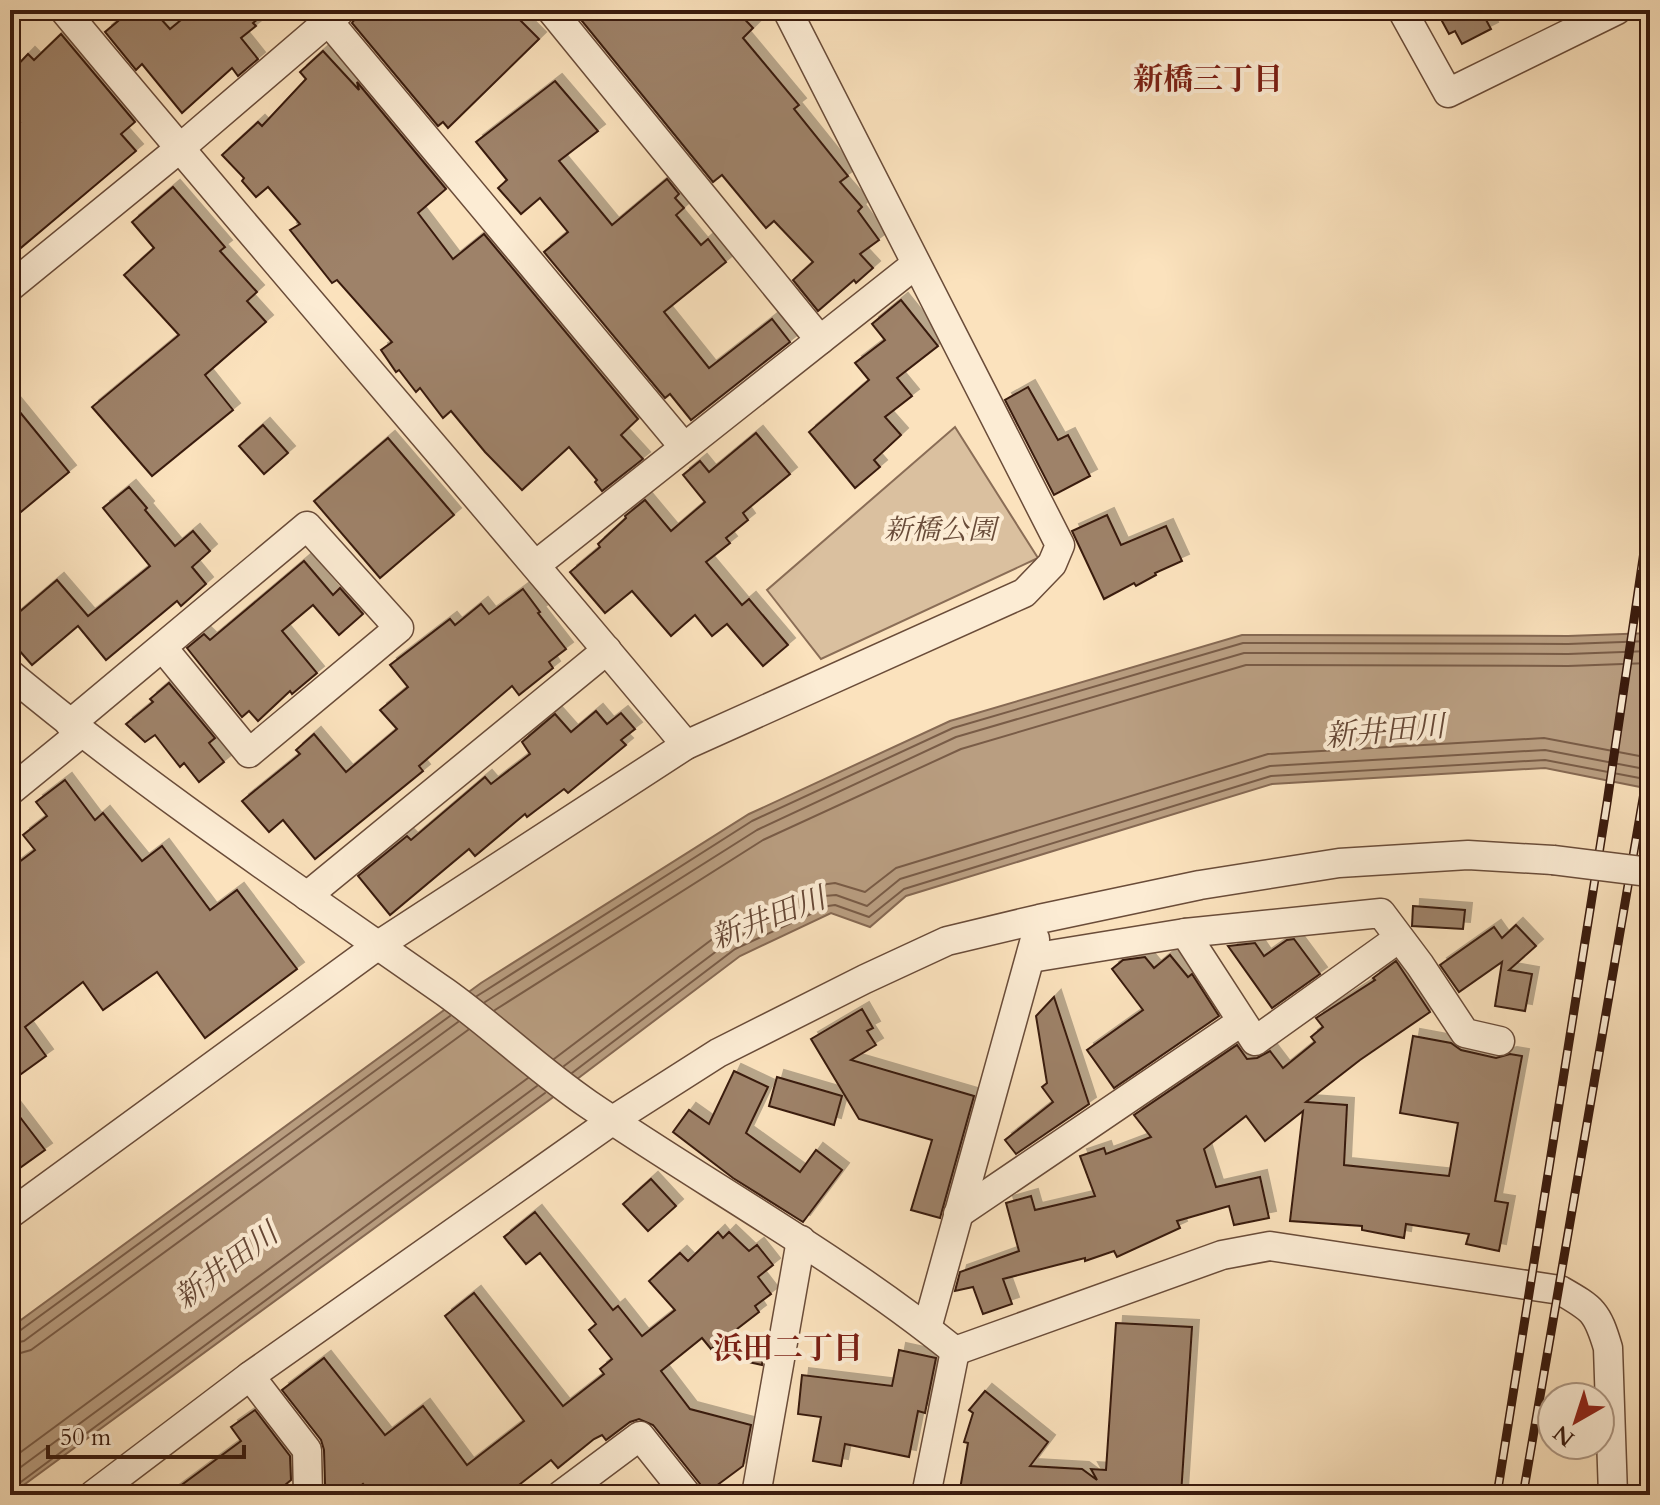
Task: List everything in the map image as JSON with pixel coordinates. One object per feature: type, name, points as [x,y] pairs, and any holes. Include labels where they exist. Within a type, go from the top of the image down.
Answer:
[{"type":"street","points":[[64,10],[179,149],[537,564],[686,745]]},
{"type":"street","points":[[551,10],[820,340]]},
{"type":"street","points":[[10,1214],[377,946],[686,745],[1024,593],[1052,564],[1060,545],[787,10]]},
{"type":"street","points":[[1402,10],[1448,93],[1617,10]]},
{"type":"street","points":[[10,287],[179,149],[329,14],[684,447]]},
{"type":"street","points":[[537,564],[916,264]]},
{"type":"street","points":[[10,791],[163,648],[307,526],[399,628],[249,753],[163,648]]},
{"type":"street","points":[[307,896],[607,650]]},
{"type":"street","points":[[10,674],[76,728],[447,994],[586,1103],[801,1240],[955,1351]]},
{"type":"street","points":[[93,1495],[250,1376],[613,1120],[718,1053],[947,941],[1200,885],[1339,863],[1468,855],[1553,860],[1649,872]]},
{"type":"street","points":[[1031,958],[1185,933],[1381,913],[1465,1033],[1500,1041]]},
{"type":"street","points":[[927,1328],[1031,958],[1039,919]]},
{"type":"street","points":[[1185,933],[1255,1041],[1399,938]]},
{"type":"street","points":[[958,1214],[1241,1022]]},
{"type":"street","points":[[756,1495],[801,1240]]},
{"type":"street","points":[[955,1351],[1222,1255],[1270,1246],[1560,1290],[1591,1308],[1602,1326],[1608,1348],[1613,1495]]},
{"type":"street","points":[[926,1495],[955,1351]]},
{"type":"street","points":[[250,1376],[307,1450],[308,1495]]},
{"type":"street","points":[[561,1495],[640,1436],[687,1495]]},
{"type":"green space","name":"新橋公園","points":[[955,427],[1038,558],[821,659],[767,590]]},
{"type":"water","name":"新井田川","points":[[1650,633],[1650,789],[1545,768],[1272,784],[906,896],[870,927],[831,913],[740,956],[548,1101],[10,1495],[10,1328],[481,983],[749,814],[950,721],[1242,635],[1568,636]]},
{"type":"building","points":[[109,10],[153,10],[170,29],[193,10],[269,10],[241,38],[258,59],[238,76],[232,68],[182,113],[142,64],[136,70],[105,32],[118,21]]},
{"type":"building","points":[[362,10],[510,10],[539,39],[448,128],[443,122],[438,126],[352,23]]},
{"type":"building","points":[[573,10],[736,10],[753,28],[743,38],[799,105],[794,109],[848,176],[840,182],[862,207],[858,211],[879,240],[860,254],[873,268],[818,311],[793,280],[813,262],[774,221],[766,228],[722,175],[713,182]]},
{"type":"building","points":[[1436,10],[1494,10],[1484,16],[1491,29],[1462,44],[1455,31],[1449,34]]},
{"type":"building","points":[[61,34],[135,122],[121,134],[136,151],[10,257],[10,130],[20,122],[10,110],[10,73],[28,54],[34,60]]},
{"type":"building","points":[[323,51],[359,90],[357,82],[446,189],[418,213],[453,259],[484,234],[638,419],[621,435],[643,459],[602,491],[595,482],[597,480],[569,447],[522,490],[451,411],[443,418],[420,388],[416,392],[399,370],[396,372],[381,350],[392,342],[337,280],[332,283],[290,230],[300,224],[268,187],[256,197],[242,181],[244,178],[222,155],[258,122],[262,126],[306,79],[300,72]]},
{"type":"building","points":[[555,81],[598,131],[559,161],[612,225],[667,179],[679,194],[675,198],[684,208],[676,215],[701,245],[708,239],[726,262],[664,312],[709,368],[772,319],[790,342],[691,420],[670,394],[665,398],[544,252],[568,232],[540,198],[521,214],[498,188],[507,180],[476,142]]},
{"type":"building","points":[[173,187],[225,247],[220,251],[257,292],[247,301],[266,322],[205,375],[233,410],[152,476],[92,407],[179,335],[124,275],[154,248],[132,222]]},
{"type":"building","points":[[901,300],[938,346],[897,378],[912,396],[885,417],[901,435],[874,460],[880,467],[855,488],[809,432],[869,380],[855,363],[885,340],[872,324]]},
{"type":"building","points":[[1028,387],[1058,440],[1068,435],[1090,476],[1054,495],[1005,400]]},
{"type":"building","points":[[10,400],[69,472],[10,521]]},
{"type":"building","points":[[263,425],[288,453],[264,474],[239,446]]},
{"type":"building","points":[[756,433],[790,474],[743,513],[748,520],[726,538],[730,543],[706,562],[742,605],[749,599],[788,645],[763,666],[727,624],[712,636],[695,615],[671,636],[632,591],[605,613],[570,572],[600,547],[598,544],[645,500],[671,531],[705,502],[683,475],[700,461],[709,472]]},
{"type":"building","points":[[388,438],[454,515],[380,578],[314,501]]},
{"type":"building","points":[[129,487],[175,546],[193,531],[210,551],[192,567],[206,584],[181,606],[177,601],[106,660],[78,626],[32,665],[10,640],[10,620],[57,580],[88,616],[150,566],[103,508]]},
{"type":"building","points":[[1107,515],[1121,545],[1166,526],[1182,561],[1104,599],[1072,531]]},
{"type":"building","points":[[304,561],[333,595],[340,588],[363,614],[339,635],[313,605],[282,631],[317,673],[292,694],[290,691],[258,721],[249,711],[242,717],[187,648],[204,634],[210,640]]},
{"type":"building","points":[[523,589],[566,649],[549,662],[553,668],[519,695],[512,686],[419,766],[423,771],[315,859],[283,820],[269,832],[242,801],[300,754],[296,750],[314,734],[346,772],[397,729],[380,710],[408,687],[390,665],[450,619],[455,625],[481,604],[489,614]]},
{"type":"building","points":[[169,683],[215,738],[209,743],[224,762],[199,782],[184,763],[180,767],[155,735],[145,742],[126,724],[153,702],[150,699]]},
{"type":"building","points":[[596,711],[607,724],[621,713],[635,729],[621,740],[626,745],[568,793],[564,789],[527,817],[525,814],[475,856],[469,849],[390,915],[358,876],[407,836],[411,840],[485,777],[491,784],[530,754],[522,742],[555,714],[571,732]]},
{"type":"building","points":[[65,780],[95,820],[103,813],[142,861],[162,846],[210,910],[237,890],[297,969],[205,1038],[157,972],[103,1010],[83,982],[25,1027],[46,1056],[10,1082],[10,869],[35,850],[23,835],[47,816],[36,802]]},
{"type":"building","points":[[1413,906],[1465,910],[1463,929],[1412,926]]},
{"type":"building","points":[[1516,925],[1536,946],[1509,970],[1532,974],[1525,1011],[1495,1006],[1502,962],[1459,992],[1440,965],[1494,927],[1502,938]]},
{"type":"building","points":[[1294,939],[1320,974],[1272,1008],[1228,946],[1255,943],[1264,956],[1287,940]]},
{"type":"building","points":[[1170,955],[1188,977],[1192,974],[1219,1016],[1114,1088],[1087,1050],[1143,1010],[1112,969],[1123,960],[1145,957],[1154,968]]},
{"type":"building","points":[[1396,961],[1430,1012],[1306,1102],[1347,1105],[1344,1165],[1449,1176],[1458,1123],[1400,1113],[1413,1036],[1451,1043],[1461,1050],[1496,1058],[1510,1054],[1522,1056],[1495,1201],[1508,1203],[1499,1251],[1466,1244],[1469,1234],[1406,1224],[1404,1238],[1362,1230],[1362,1226],[1290,1221],[1303,1111],[1265,1141],[1246,1116],[1204,1149],[1216,1187],[1260,1177],[1269,1218],[1234,1225],[1229,1206],[1177,1221],[1180,1228],[1117,1257],[1114,1251],[1085,1261],[1085,1258],[1003,1279],[1012,1304],[983,1314],[973,1287],[955,1291],[960,1272],[1019,1251],[1006,1203],[1031,1196],[1035,1210],[1095,1196],[1080,1156],[1104,1148],[1106,1154],[1151,1137],[1134,1115],[1237,1045],[1247,1059],[1270,1051],[1283,1068],[1315,1042],[1311,1037],[1323,1027],[1316,1018],[1375,980],[1373,978]]},
{"type":"building","points":[[1054,997],[1089,1104],[1016,1154],[1005,1140],[1053,1102],[1042,1087],[1047,1083],[1036,1016]]},
{"type":"building","points":[[862,1009],[873,1028],[867,1031],[876,1045],[851,1060],[974,1096],[940,1218],[911,1210],[932,1140],[859,1119],[811,1039]]},
{"type":"building","points":[[734,1071],[768,1087],[746,1133],[800,1172],[816,1150],[842,1170],[803,1222],[733,1178],[673,1132],[689,1110],[709,1124]]},
{"type":"building","points":[[777,1077],[842,1096],[834,1125],[769,1106]]},
{"type":"building","points":[[10,1104],[45,1150],[10,1175]]},
{"type":"building","points":[[651,1179],[676,1206],[648,1231],[623,1204]]},
{"type":"building","points":[[535,1212],[613,1310],[618,1306],[642,1336],[675,1310],[649,1281],[680,1253],[688,1261],[718,1232],[723,1238],[729,1232],[749,1251],[757,1245],[773,1265],[758,1277],[771,1294],[755,1306],[759,1312],[711,1349],[702,1338],[661,1371],[690,1409],[751,1425],[743,1466],[704,1495],[700,1484],[653,1425],[639,1419],[606,1440],[602,1435],[594,1439],[558,1468],[551,1460],[506,1495],[372,1495],[363,1484],[349,1495],[334,1495],[325,1484],[321,1440],[282,1390],[324,1358],[385,1435],[423,1406],[467,1465],[524,1421],[445,1316],[474,1293],[563,1406],[604,1374],[600,1369],[612,1359],[589,1330],[596,1324],[540,1253],[526,1264],[504,1237]]},
{"type":"building","points":[[1116,1323],[1192,1327],[1181,1495],[1001,1492],[1001,1495],[959,1495],[968,1443],[964,1442],[973,1413],[969,1410],[985,1391],[1048,1442],[1030,1466],[1082,1469],[1097,1480],[1091,1469],[1106,1470]]},
{"type":"building","points":[[739,1340],[765,1345],[762,1365],[735,1359]]},
{"type":"building","points":[[899,1350],[936,1358],[925,1413],[918,1411],[909,1457],[845,1444],[841,1466],[813,1461],[821,1417],[798,1414],[802,1375],[892,1386]]},
{"type":"building","points":[[255,1410],[290,1456],[291,1480],[273,1495],[232,1495],[224,1486],[212,1495],[168,1495],[241,1441],[231,1427]]},
{"type":"railway","points":[[1497,1495],[1650,511]]},
{"type":"railway","points":[[1523,1495],[1650,758]]},
{"type":"district","name":"新橋三丁目","points":[[1208,79]]},
{"type":"district","name":"浜田二丁目","points":[[788,1348]]}]
